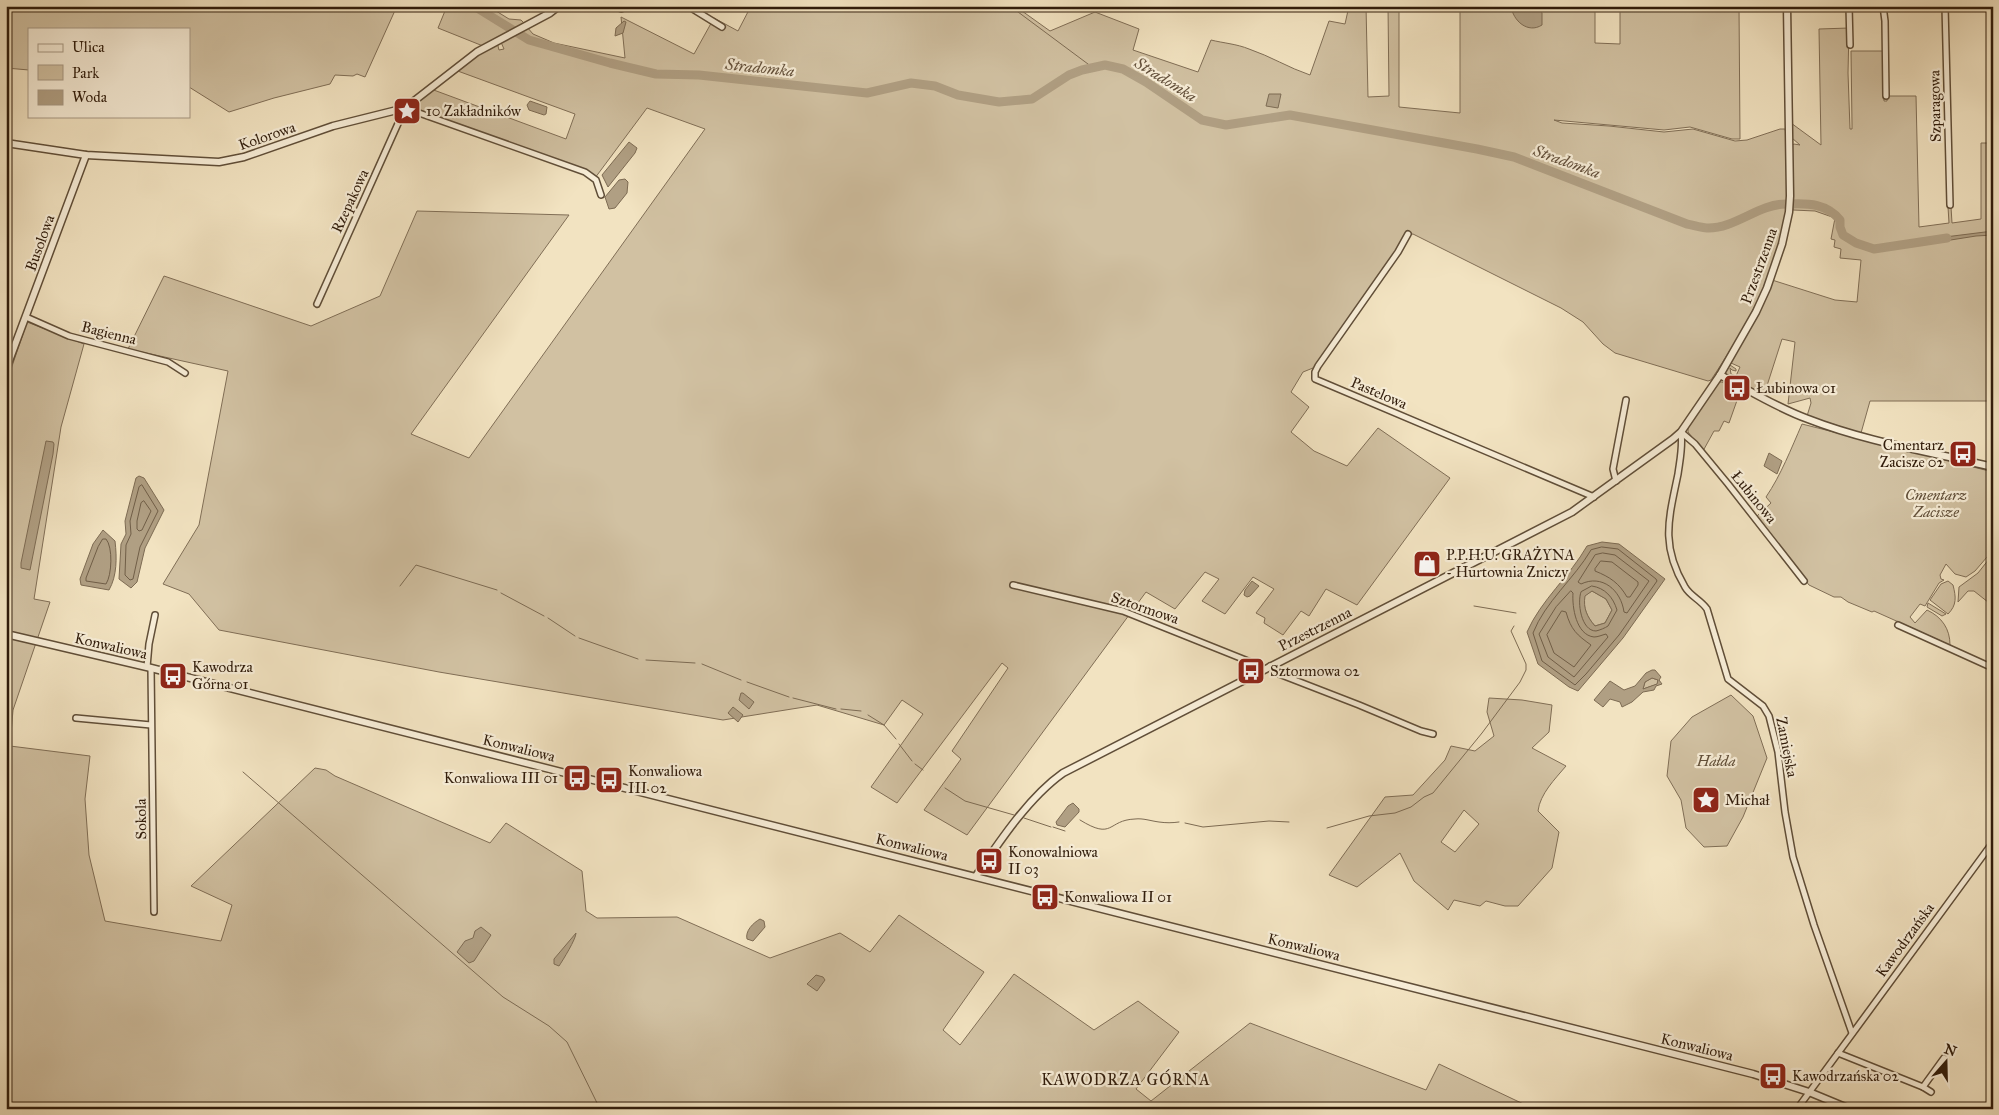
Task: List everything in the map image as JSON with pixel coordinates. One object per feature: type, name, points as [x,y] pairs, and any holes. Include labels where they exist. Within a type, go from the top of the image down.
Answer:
[{"type":"street","name":"Kolorowa","points":[[6,143],[86,155],[219,162],[232,160],[333,126],[405,108],[459,64],[509,34],[550,13],[559,6]]},
{"type":"street","points":[[615,6],[621,9],[628,6]]},
{"type":"street","points":[[688,6],[722,26]]},
{"type":"street","name":"Przestrzenna","points":[[976,876],[1034,799],[1063,773],[1572,512],[1681,432],[1720,375],[1756,312],[1782,244],[1790,212],[1787,6]]},
{"type":"street","points":[[1849,6],[1850,44]]},
{"type":"street","points":[[1883,6],[1885,20],[1886,96]]},
{"type":"street","name":"Szparagowa","points":[[1946,6],[1950,205]]},
{"type":"street","points":[[405,108],[585,172],[596,180],[600,195]]},
{"type":"street","name":"Rzepakowa","points":[[318,304],[334,264],[378,172],[405,108]]},
{"type":"street","name":"Busolowa","points":[[6,369],[86,155]]},
{"type":"street","name":"Pastelowa","points":[[1408,234],[1398,252],[1314,372],[1315,379],[1594,497]]},
{"type":"street","name":"Bagienna","points":[[26,317],[70,336],[168,362],[185,373]]},
{"type":"street","points":[[1720,375],[1809,420],[1864,436],[1993,467]]},
{"type":"street","points":[[1616,481],[1613,469],[1626,400]]},
{"type":"street","name":"Łubinowa","points":[[1681,432],[1695,444],[1804,581]]},
{"type":"street","name":"Zamiejska","points":[[1681,432],[1683,446],[1669,516],[1669,548],[1686,589],[1704,604],[1707,609],[1728,679],[1763,706],[1769,716],[1778,752],[1784,812],[1793,856],[1814,926],[1852,1033]]},
{"type":"street","name":"Sztormowa","points":[[1013,585],[1139,616],[1253,664],[1413,728],[1433,734]]},
{"type":"street","name":"Sokola","points":[[154,912],[149,644],[155,615]]},
{"type":"street","points":[[1898,625],[1993,668]]},
{"type":"street","name":"Konwaliowa","points":[[6,634],[149,667],[1746,1073],[1809,1092],[1850,1109]]},
{"type":"street","points":[[76,718],[151,724]]},
{"type":"street","name":"Kawodrzańska","points":[[1797,1109],[1993,842]]},
{"type":"street","points":[[1838,1053],[1923,1087],[1931,1092]]},
{"type":"street","points":[[1923,1087],[1944,1058]]},
{"type":"street","points":[[1988,1109],[1993,1101]]},
{"type":"green space","points":[[6,6],[397,6],[365,77],[357,74],[353,76],[335,75],[330,84],[229,112],[190,88],[190,28],[28,28],[28,70],[6,68]]},
{"type":"green space","points":[[447,6],[488,6],[509,19],[521,20],[524,23],[483,46],[438,28]]},
{"type":"green space","points":[[751,6],[1015,6],[1050,31],[1095,12],[1139,29],[1133,50],[1198,72],[1211,40],[1244,47],[1310,75],[1329,21],[1345,24],[1349,6],[1366,6],[1368,97],[1389,96],[1388,6],[1399,6],[1399,107],[1460,113],[1460,6],[1595,6],[1595,43],[1620,44],[1620,6],[1739,6],[1740,139],[1732,139],[1690,127],[1664,130],[1554,120],[1562,123],[1664,132],[1693,129],[1735,141],[1747,140],[1785,129],[1787,143],[1787,190],[1785,221],[1771,269],[1754,307],[1723,362],[1711,380],[1708,381],[1615,353],[1603,344],[1583,322],[1561,308],[1413,234],[1408,235],[1318,366],[1303,372],[1291,392],[1309,407],[1291,432],[1314,451],[1347,466],[1378,428],[1450,478],[1357,605],[1326,589],[1309,616],[1301,611],[1283,635],[1264,623],[1265,618],[1256,613],[1274,589],[1253,577],[1225,614],[1202,601],[1219,579],[1205,572],[1175,609],[1146,592],[967,835],[924,810],[961,759],[952,751],[1008,668],[1002,663],[897,803],[871,787],[923,714],[902,700],[884,725],[817,705],[723,720],[439,672],[219,630],[189,594],[163,584],[199,525],[228,371],[128,349],[164,276],[311,326],[380,296],[417,211],[569,215],[411,434],[469,458],[705,129],[647,108],[595,178],[412,106],[431,89],[566,139],[575,114],[455,70],[497,42],[499,50],[504,49],[500,40],[527,27],[533,34],[554,43],[625,58],[621,17],[694,54],[714,18],[738,31]]},
{"type":"green space","points":[[1849,28],[1850,129],[1852,129],[1851,51],[1884,51],[1884,101],[1887,101],[1887,96],[1916,96],[1919,227],[1949,223],[1948,207],[1951,207],[1952,223],[1981,219],[1981,143],[1993,143],[1993,401],[1870,401],[1861,433],[1807,416],[1811,403],[1810,398],[1788,404],[1795,342],[1782,339],[1764,395],[1728,377],[1725,372],[1727,365],[1730,365],[1736,369],[1736,371],[1730,368],[1731,374],[1736,376],[1740,367],[1731,363],[1730,360],[1772,280],[1835,300],[1857,302],[1861,260],[1840,258],[1841,249],[1834,247],[1835,240],[1831,239],[1835,218],[1815,211],[1793,210],[1791,146],[1794,144],[1800,145],[1792,138],[1791,123],[1821,145],[1819,29]]},
{"type":"green space","points":[[27,322],[84,344],[61,427],[34,599],[50,602],[13,710],[10,746],[90,756],[85,799],[89,855],[105,921],[221,941],[232,905],[191,886],[315,768],[326,770],[335,776],[490,843],[506,823],[582,871],[586,911],[597,918],[677,917],[770,958],[840,933],[870,952],[899,915],[984,972],[943,1030],[960,1045],[1014,974],[1094,1030],[1138,1001],[1179,1032],[1136,1089],[1151,1101],[1250,1023],[1426,1090],[1439,1064],[1534,1109],[6,1109],[6,384]]},
{"type":"green space","points":[[1718,382],[1722,382],[1740,392],[1729,423],[1724,421],[1719,431],[1714,431],[1703,451],[1688,432],[1688,428]]},
{"type":"green space","name":"Cmentarz Zacisze","points":[[1802,424],[1993,472],[1993,550],[1975,571],[1966,577],[1955,574],[1946,564],[1940,575],[1941,579],[1944,580],[1939,583],[1925,606],[1920,604],[1910,617],[1915,623],[1927,610],[1937,616],[1947,629],[1950,645],[1874,611],[1872,612],[1848,602],[1841,597],[1834,597],[1809,585],[1756,517],[1771,503],[1766,497],[1781,471]]},
{"type":"green space","points":[[1993,554],[1993,606],[1974,591],[1968,591],[1958,602],[1959,587],[1978,573]]},
{"type":"green space","points":[[1948,581],[1953,585],[1955,597],[1953,607],[1948,614],[1930,600],[1941,584]]},
{"type":"green space","points":[[1592,591],[1606,599],[1612,610],[1605,623],[1595,626],[1588,616],[1584,604],[1584,596]]},
{"type":"green space","points":[[1928,603],[1946,614],[1942,616],[1927,607]]},
{"type":"green space","points":[[1652,678],[1658,680],[1658,684],[1643,689],[1645,682]]},
{"type":"green space","name":"Hałda","points":[[1731,695],[1753,716],[1767,758],[1743,817],[1727,846],[1704,847],[1686,828],[1681,800],[1667,776],[1671,741],[1692,717]]},
{"type":"green space","points":[[1489,698],[1522,700],[1552,705],[1549,732],[1532,748],[1566,766],[1545,793],[1538,811],[1559,832],[1552,868],[1518,906],[1505,906],[1486,901],[1480,906],[1454,900],[1448,910],[1414,881],[1400,853],[1357,887],[1329,875],[1385,797],[1413,795],[1445,760],[1451,746],[1475,751],[1494,736],[1487,712]],"holes":[[[1464,810],[1479,824],[1455,852],[1441,842]]]},
{"type":"water","points":[[1511,6],[1539,6],[1542,13],[1542,25],[1532,28],[1522,24],[1515,17]]},
{"type":"water","points":[[624,21],[626,22],[623,33],[615,36],[616,28]]},
{"type":"water","points":[[1269,94],[1281,94],[1278,108],[1266,106]]},
{"type":"water","points":[[530,101],[547,107],[546,114],[529,110],[527,105]]},
{"type":"water","points":[[629,142],[637,148],[635,153],[608,187],[602,175]]},
{"type":"water","points":[[625,179],[628,182],[627,193],[615,208],[609,209],[605,197],[619,180]]},
{"type":"water","points":[[1993,231],[1993,235],[1938,242],[1937,238]]},
{"type":"water","points":[[46,441],[53,442],[53,454],[30,570],[21,568],[21,563]]},
{"type":"water","points":[[1769,453],[1782,461],[1777,474],[1764,466]]},
{"type":"water","points":[[139,476],[144,478],[164,510],[145,548],[137,582],[131,588],[119,579],[121,544],[126,534],[125,521],[136,478]]},
{"type":"water","points":[[103,530],[115,541],[116,547],[115,573],[109,590],[81,585],[80,579],[93,544]]},
{"type":"water","points":[[1602,542],[1619,544],[1665,579],[1623,638],[1578,691],[1569,687],[1538,664],[1527,632],[1540,609],[1587,546]],"holes":[[[1592,591],[1606,599],[1612,610],[1605,623],[1595,626],[1586,612],[1585,596]]]},
{"type":"water","points":[[1252,581],[1259,586],[1247,597],[1244,595],[1245,590]]},
{"type":"water","points":[[1655,670],[1661,677],[1659,680],[1662,684],[1656,686],[1654,690],[1643,692],[1632,702],[1622,707],[1620,702],[1610,699],[1603,707],[1594,700],[1610,681],[1624,690],[1635,686],[1646,673]],"holes":[[[1652,678],[1658,680],[1657,684],[1643,689],[1645,682]]]},
{"type":"water","points":[[741,693],[754,702],[749,709],[739,700]]},
{"type":"water","points":[[733,707],[743,715],[738,722],[728,713]]},
{"type":"water","points":[[1073,803],[1079,809],[1079,812],[1065,827],[1057,825],[1056,822],[1068,806]]},
{"type":"water","points":[[760,919],[764,921],[765,927],[753,941],[747,939],[750,927]]},
{"type":"water","points":[[481,927],[491,935],[474,961],[469,963],[457,952],[465,941],[473,938],[475,931]]},
{"type":"water","points":[[576,933],[559,966],[554,964],[554,959]]},
{"type":"water","points":[[816,975],[823,977],[825,980],[817,991],[807,984]]},
{"type":"waterway","name":"Stradomka","points":[[474,6],[529,40],[656,74],[699,75],[867,93],[911,83],[935,86],[958,95],[999,102],[1032,99],[1069,75],[1105,65],[1123,69],[1146,82],[1202,120],[1226,125],[1290,115],[1477,149],[1514,157],[1687,224],[1700,227],[1707,228],[1727,225],[1766,208],[1786,204]]},
{"type":"waterway","points":[[1010,6],[1092,67]]},
{"type":"waterway","name":"Stradomka","points":[[1789,204],[1810,204],[1829,211],[1840,220],[1843,235],[1856,243],[1874,249],[1947,238]]},
{"type":"waterway","points":[[400,586],[416,565],[497,590]]},
{"type":"waterway","points":[[501,593],[544,616]]},
{"type":"waterway","points":[[1474,606],[1516,613]]},
{"type":"waterway","points":[[548,618],[575,636]]},
{"type":"waterway","points":[[1327,828],[1369,816],[1395,813],[1411,807],[1433,793],[1482,733],[1520,682],[1526,670],[1526,664],[1511,631],[1514,626]]},
{"type":"waterway","points":[[579,638],[638,659]]},
{"type":"waterway","points":[[646,660],[695,663]]},
{"type":"waterway","points":[[702,664],[741,680]]},
{"type":"waterway","points":[[747,682],[789,697]]},
{"type":"waterway","points":[[793,698],[836,709]]},
{"type":"waterway","points":[[841,709],[861,711]]},
{"type":"waterway","points":[[868,715],[884,725],[896,739]]},
{"type":"waterway","points":[[899,744],[912,761]]},
{"type":"waterway","points":[[915,764],[923,770]]},
{"type":"waterway","points":[[243,772],[503,997],[549,1026],[567,1042],[600,1109]]},
{"type":"waterway","points":[[945,788],[965,801],[1014,815]]},
{"type":"waterway","points":[[1024,818],[1051,827]]},
{"type":"waterway","points":[[1080,820],[1099,829],[1110,828],[1126,820],[1135,819],[1164,823],[1179,822]]},
{"type":"waterway","points":[[1185,823],[1203,827],[1269,821],[1289,822]]},
{"type":"waterway","points":[[1053,827],[1065,831]]},
{"type":"place","name":"10 Zakładników","points":[[407,111]]},
{"type":"place","name":"Łubinowa 01","points":[[1737,388]]},
{"type":"place","name":"Cmentarz Zacisze 02","points":[[1963,454]]},
{"type":"place","name":"P.P.H.U. GRAŻYNA - Hurtownia Zniczy","points":[[1427,564]]},
{"type":"place","name":"Sztormowa 02","points":[[1251,671]]},
{"type":"place","name":"Kawodrza Górna 01","points":[[173,676]]},
{"type":"place","name":"Konwaliowa III 01","points":[[577,778]]},
{"type":"place","name":"Konwaliowa III 02","points":[[609,780]]},
{"type":"place","name":"Michał","points":[[1706,800]]},
{"type":"place","name":"Konowalniowa II 03","points":[[989,861]]},
{"type":"place","name":"Konwaliowa II 01","points":[[1045,897]]},
{"type":"place","name":"Kawodrzańska 02","points":[[1773,1076]]},
{"type":"district","name":"KAWODRZA GÓRNA","points":[[1126,1079]]}]
